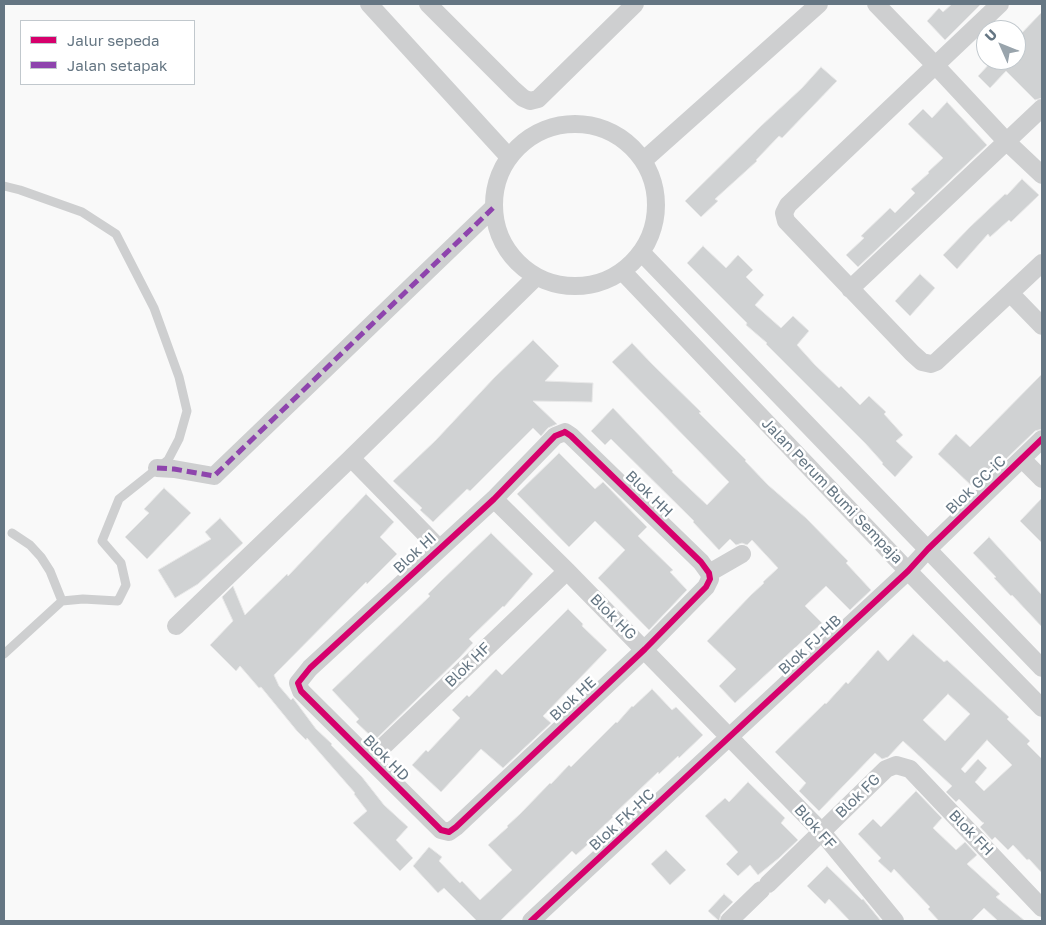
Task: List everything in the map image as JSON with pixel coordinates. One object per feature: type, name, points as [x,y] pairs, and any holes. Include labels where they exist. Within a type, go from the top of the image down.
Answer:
[{"type":"street","points":[[369,4],[508,156]]},
{"type":"street","points":[[428,4],[514,90],[530,101],[538,99],[635,4]]},
{"type":"street","points":[[644,160],[819,4]]},
{"type":"street","points":[[876,4],[1007,142],[1042,175]]},
{"type":"street","points":[[1000,4],[788,206],[784,213],[786,220],[912,353],[922,362],[931,364],[936,362],[1042,263]]},
{"type":"street","points":[[850,289],[1042,108]]},
{"type":"street","points":[[586,124],[613,132],[636,148],[651,172],[657,200],[654,228],[642,253],[623,272],[603,282],[580,287],[558,285],[536,277],[514,260],[499,236],[493,208],[497,180],[508,156],[532,136],[558,125],[586,124]]},
{"type":"street","points":[[157,468],[214,476],[493,208]]},
{"type":"street","name":"Jalan Perum Bumi Sempaja","points":[[642,253],[1042,668]]},
{"type":"street","name":"Jalan Perum Bumi Sempaja","points":[[623,272],[908,571],[1042,708]]},
{"type":"street","points":[[176,626],[536,277]]},
{"type":"street","points":[[1010,293],[1042,326]]},
{"type":"street","name":"Blok HH","points":[[555,436],[565,432],[571,436],[701,562],[707,580]]},
{"type":"street","name":"Blok HI","points":[[301,691],[298,683],[310,668],[494,499],[555,436]]},
{"type":"street","name":"Blok GC-iC","points":[[908,571],[928,548],[1042,439]]},
{"type":"street","points":[[351,458],[439,548]]},
{"type":"street","points":[[1022,459],[1042,478]]},
{"type":"street","name":"Blok HG","points":[[494,499],[730,738]]},
{"type":"street","name":"Blok HE","points":[[456,826],[644,649],[707,580],[742,554]]},
{"type":"street","name":"Blok HF","points":[[370,759],[567,571]]},
{"type":"street","name":"Blok FJ-HB","points":[[730,738],[908,571]]},
{"type":"street","name":"Blok HD","points":[[301,691],[441,830],[449,832],[456,826]]},
{"type":"street","name":"Blok FF","points":[[730,738],[821,831],[895,921]]},
{"type":"street","name":"Blok FK-HC","points":[[538,920],[730,738]]},
{"type":"street","name":"Blok FG","points":[[729,921],[886,769],[896,765]]},
{"type":"street","name":"Blok FH","points":[[896,765],[910,769],[1042,908]]},
{"type":"lane","points":[[4,186],[82,212],[116,234],[154,308],[180,377],[187,411],[179,439],[168,460],[119,499],[102,541],[121,563],[126,585],[118,601],[82,599],[62,601],[4,654]]},
{"type":"lane","points":[[12,533],[30,545],[41,557],[50,572],[62,601]]},
{"type":"building","points":[[952,4],[981,4],[945,40],[927,21],[939,8],[943,12]]},
{"type":"building","points":[[1042,12],[1042,98],[1035,100],[1006,71],[990,88],[978,76],[984,70],[1026,70],[1026,29]]},
{"type":"building","points":[[821,67],[837,81],[782,138],[779,136],[757,161],[715,199],[718,201],[701,217],[685,201],[802,88]]},
{"type":"building","points":[[947,102],[987,145],[858,267],[846,255],[864,238],[861,236],[890,208],[895,213],[915,193],[911,189],[943,158],[908,124],[923,109],[932,118]]},
{"type":"building","points":[[1022,179],[1039,195],[1011,222],[1009,220],[990,237],[988,234],[957,269],[943,255]]},
{"type":"building","points":[[703,246],[726,268],[738,255],[753,270],[746,277],[764,295],[755,305],[781,328],[793,316],[809,331],[797,345],[815,365],[839,388],[841,386],[860,405],[869,396],[886,412],[884,414],[903,435],[896,441],[913,457],[895,477],[865,443],[767,343],[746,325],[747,323],[687,263]]},
{"type":"building","points":[[920,274],[935,288],[910,316],[895,301]]},
{"type":"building","points":[[533,340],[559,366],[545,381],[593,383],[592,402],[533,401],[557,424],[548,428],[541,436],[533,428],[470,491],[467,489],[433,522],[420,510],[422,508],[393,481],[436,440],[494,378]]},
{"type":"building","points":[[632,343],[701,412],[699,413],[768,485],[806,518],[848,561],[846,563],[871,590],[850,610],[826,586],[805,606],[822,623],[735,703],[719,686],[736,669],[707,641],[778,568],[752,540],[747,545],[742,543],[736,545],[730,539],[719,550],[694,521],[611,439],[605,445],[591,431],[613,408],[672,472],[707,505],[729,482],[612,362]]},
{"type":"building","points":[[1042,374],[1042,429],[1035,431],[975,489],[938,454],[956,434],[970,447]]},
{"type":"building","points":[[559,453],[595,489],[603,482],[647,527],[638,536],[673,570],[670,572],[687,590],[649,630],[598,578],[625,550],[595,521],[569,547],[517,494]]},
{"type":"building","points":[[164,488],[191,513],[147,559],[125,537],[149,513],[144,509]]},
{"type":"building","points":[[366,494],[394,522],[380,537],[397,554],[367,584],[366,582],[274,675],[279,686],[291,700],[293,698],[316,729],[362,777],[384,805],[408,827],[396,840],[413,858],[400,871],[353,823],[367,811],[355,793],[307,738],[306,740],[297,731],[261,687],[259,688],[240,666],[236,671],[210,645],[233,621],[222,597],[233,586],[245,615],[287,574],[288,576]]},
{"type":"building","points":[[1042,498],[1042,543],[1020,521]]},
{"type":"building","points":[[220,518],[243,543],[198,584],[175,598],[158,570],[211,539],[205,532]]},
{"type":"building","points":[[491,533],[533,574],[504,607],[469,639],[473,643],[460,657],[375,740],[356,722],[359,719],[332,690],[430,596],[428,594]]},
{"type":"building","points":[[989,537],[1042,595],[1042,627],[994,578],[996,577],[973,553]]},
{"type":"building","points":[[568,609],[583,624],[582,626],[607,650],[543,716],[551,723],[503,768],[481,749],[441,792],[412,765],[426,750],[428,752],[460,718],[452,710],[467,695],[469,697],[496,669],[502,675]]},
{"type":"building","points":[[913,634],[944,662],[947,660],[1009,717],[1007,719],[1030,741],[1027,744],[1042,759],[1042,873],[1013,845],[1008,850],[995,837],[992,840],[980,827],[984,823],[959,799],[956,802],[946,792],[952,786],[903,741],[888,757],[882,759],[875,753],[819,811],[799,791],[806,783],[775,752],[826,704],[846,682],[848,684],[878,650],[888,661]],"holes":[[[948,694],[970,714],[945,741],[923,720]],[[987,740],[1012,765],[984,791],[975,782],[987,768],[978,759],[965,773],[961,769]]]},
{"type":"building","points":[[652,689],[672,710],[676,707],[703,735],[679,758],[678,756],[659,774],[658,772],[612,816],[593,836],[595,838],[576,855],[572,851],[500,921],[477,921],[444,888],[438,893],[413,866],[429,847],[442,857],[439,861],[460,883],[462,881],[480,900],[512,870],[488,845],[550,783],[569,765],[571,767],[632,706]]},
{"type":"building","points":[[748,782],[785,818],[781,823],[798,840],[758,875],[750,865],[738,876],[726,864],[738,852],[705,816],[725,798],[729,802]]},
{"type":"building","points":[[916,791],[942,818],[933,828],[956,850],[965,842],[977,855],[967,864],[1000,894],[996,897],[1025,921],[998,921],[984,908],[971,921],[939,921],[928,909],[930,907],[894,869],[891,873],[878,861],[881,858],[858,834],[873,819],[881,827]]},
{"type":"building","points":[[666,850],[686,870],[670,885],[651,864]]},
{"type":"building","points":[[827,866],[863,899],[881,921],[850,921],[829,899],[825,904],[807,886]]},
{"type":"building","points":[[724,894],[733,902],[721,914],[719,921],[708,911]]},
{"type":"marked path","points":[[157,468],[214,476],[493,208]]},
{"type":"cycle path","points":[[565,432],[701,562],[709,573],[710,579],[706,587],[645,649],[456,827],[449,832],[441,830],[301,691],[298,683],[310,668],[494,499],[555,436],[565,432]]},
{"type":"cycle path","points":[[531,921],[908,571],[928,549],[1042,439]]}]
